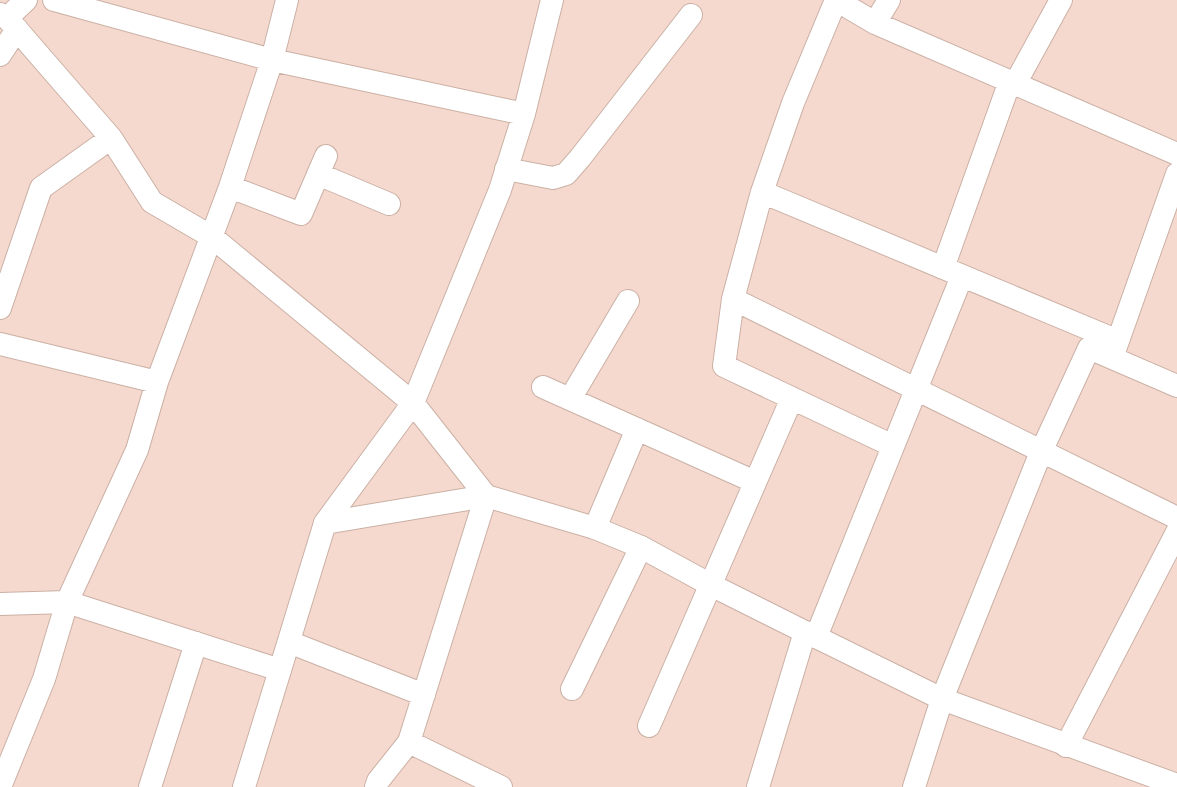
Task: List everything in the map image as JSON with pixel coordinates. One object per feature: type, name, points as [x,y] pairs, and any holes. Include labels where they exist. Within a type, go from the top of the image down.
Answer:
[{"type":"street","points":[[0,55],[8,20],[26,0]]},
{"type":"street","points":[[54,0],[272,60],[524,114]]},
{"type":"street","points":[[0,787],[44,679],[67,602],[137,450],[157,382],[230,187],[272,60],[287,0]]},
{"type":"street","points":[[244,787],[325,523],[413,403],[500,190],[524,114],[552,0]]},
{"type":"street","points":[[893,446],[724,366],[733,299],[762,192],[793,103],[836,0],[875,23],[1177,154]]},
{"type":"street","points":[[875,23],[889,0]]},
{"type":"street","points":[[758,787],[810,634],[893,446],[916,390],[1012,82],[1061,0]]},
{"type":"street","points":[[506,169],[553,178],[566,174],[691,15]]},
{"type":"street","points":[[8,20],[112,138],[152,202],[212,237],[413,403],[486,496]]},
{"type":"street","points":[[0,308],[41,188],[112,138]]},
{"type":"street","points":[[230,187],[301,214],[322,165],[389,204]]},
{"type":"street","points":[[1115,349],[1177,174]]},
{"type":"street","points":[[762,192],[953,272],[1115,349],[1177,386]]},
{"type":"street","points":[[733,299],[1177,518]]},
{"type":"street","points":[[570,399],[628,300]]},
{"type":"street","points":[[0,344],[157,382]]},
{"type":"street","points":[[914,787],[942,699],[1041,452],[1089,348],[1115,349]]},
{"type":"street","points":[[543,387],[755,482]]},
{"type":"street","points":[[649,726],[792,398]]},
{"type":"street","points":[[595,528],[637,429]]},
{"type":"street","points":[[376,787],[378,781],[409,742],[486,496]]},
{"type":"street","points":[[325,523],[486,496],[595,528],[642,547],[711,585],[942,699],[1066,746],[1177,785]]},
{"type":"street","points":[[1066,746],[1177,532]]},
{"type":"street","points":[[572,689],[642,547]]},
{"type":"street","points":[[0,604],[67,602],[280,670]]},
{"type":"street","points":[[289,642],[424,695]]},
{"type":"street","points":[[150,787],[196,643]]},
{"type":"street","points":[[409,742],[501,787]]}]
